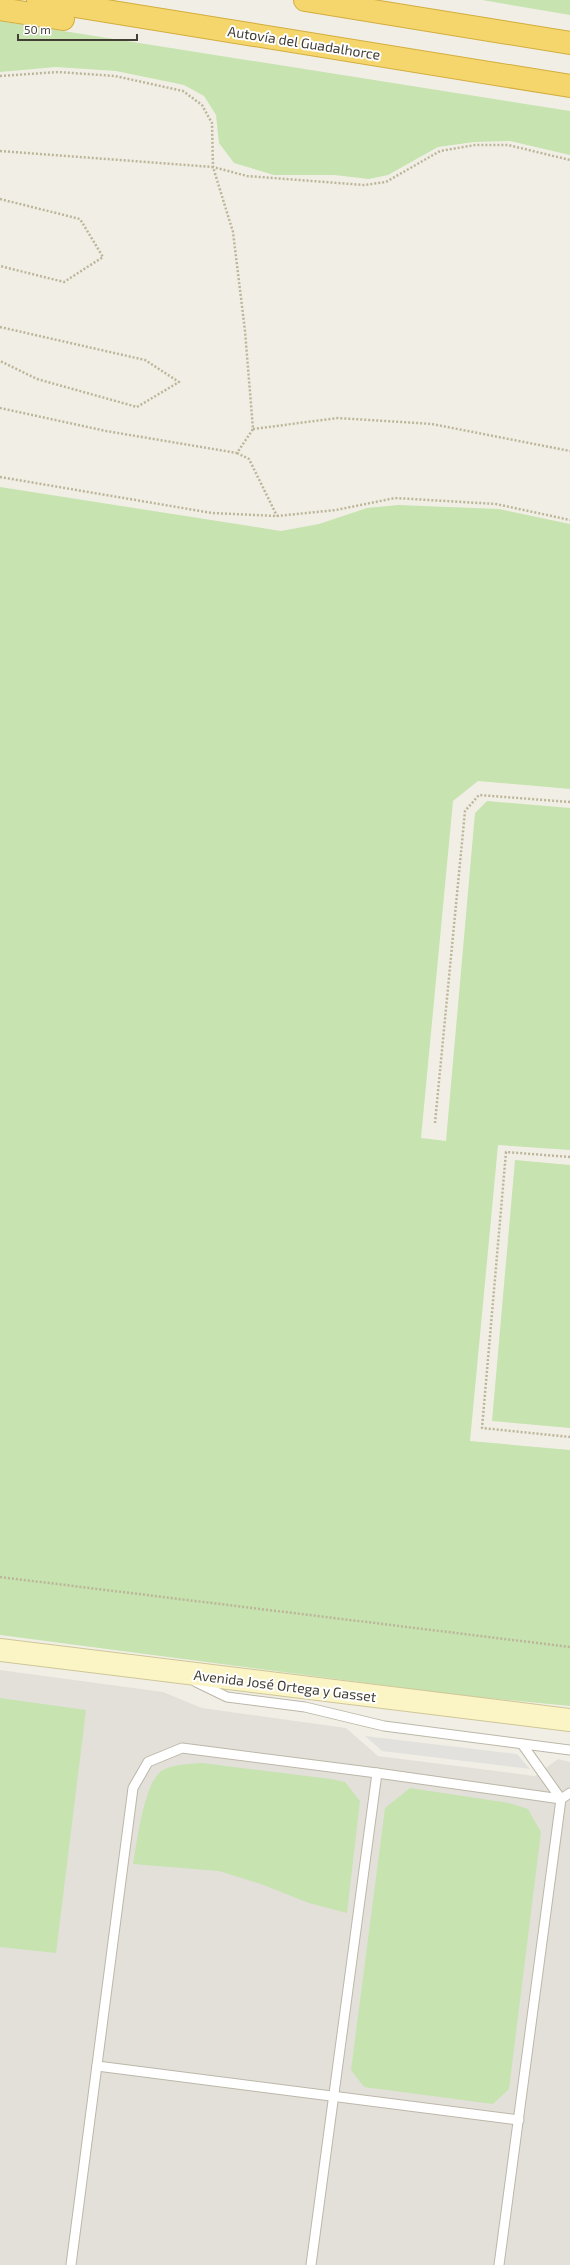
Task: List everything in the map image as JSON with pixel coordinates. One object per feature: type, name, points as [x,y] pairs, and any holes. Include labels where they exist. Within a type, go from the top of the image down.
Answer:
[{"type":"highway","name":"Autovía del Guadalhorce","points":[[38,0],[570,86]]},
{"type":"highway","points":[[305,0],[570,43]]},
{"type":"highway","points":[[0,10],[245,47],[488,72]]},
{"type":"main road","name":"Avenida José Ortega y Gasset","points":[[0,1650],[570,1720]]},
{"type":"lane","points":[[177,1672],[227,1697],[305,1707],[384,1726],[570,1750]]},
{"type":"lane","points":[[499,2265],[561,1799],[522,1744]]},
{"type":"lane","points":[[71,2265],[133,1788],[148,1762],[182,1748],[377,1773],[561,1799],[570,1793]]},
{"type":"lane","points":[[311,2265],[377,1773]]},
{"type":"lane","points":[[97,2066],[519,2120]]},
{"type":"path","points":[[0,76],[58,72],[115,76],[183,92],[202,105],[212,123],[213,167],[233,232],[245,331],[253,429],[238,453]]},
{"type":"path","points":[[0,151],[213,167],[247,176],[364,185],[386,182],[440,151],[475,145],[508,145],[570,160]]},
{"type":"path","points":[[0,199],[80,219],[103,257],[64,282],[0,266]]},
{"type":"path","points":[[0,327],[145,360],[179,382],[137,407],[37,379],[0,361]]},
{"type":"path","points":[[0,408],[106,432],[238,453],[249,458],[277,516]]},
{"type":"path","points":[[253,429],[338,418],[432,424],[570,451]]},
{"type":"path","points":[[0,477],[212,513],[277,516],[336,510],[395,498],[496,504],[570,520]]},
{"type":"path","points":[[435,1123],[465,811],[479,795],[570,802]]},
{"type":"path","points":[[570,1157],[506,1152],[482,1428],[570,1437]]},
{"type":"path","points":[[0,1577],[570,1646]]},
{"type":"shaded area","points":[[0,1670],[163,1692],[202,1708],[346,1728],[378,1756],[535,1776],[558,1759],[570,1762],[570,2265],[0,2265]]},
{"type":"shaded area","points":[[365,1736],[517,1754],[530,1769],[382,1751]]},
{"type":"green space","points":[[482,0],[570,0],[570,15]]},
{"type":"green space","points":[[0,21],[570,111],[570,155],[510,141],[474,142],[438,147],[388,175],[369,179],[334,175],[274,175],[234,163],[219,143],[216,115],[204,96],[184,85],[116,71],[56,67],[0,72]]},
{"type":"green space","points":[[0,487],[281,531],[319,524],[367,508],[398,505],[499,509],[570,524],[570,789],[478,781],[453,801],[421,1138],[446,1141],[475,813],[487,801],[570,808],[570,1150],[498,1145],[470,1441],[570,1450],[570,1706],[467,1696],[0,1635]]},
{"type":"green space","points":[[515,1160],[570,1165],[570,1428],[492,1421]]},
{"type":"green space","points":[[0,1698],[86,1710],[56,1953],[0,1947]]},
{"type":"green space","points":[[202,1763],[345,1782],[360,1801],[347,1913],[309,1903],[261,1884],[219,1871],[133,1864],[142,1813],[146,1799],[156,1776],[163,1770],[172,1767]]},
{"type":"green space","points":[[410,1788],[509,1803],[528,1809],[541,1832],[509,2089],[493,2104],[364,2087],[351,2070],[385,1808]]}]
